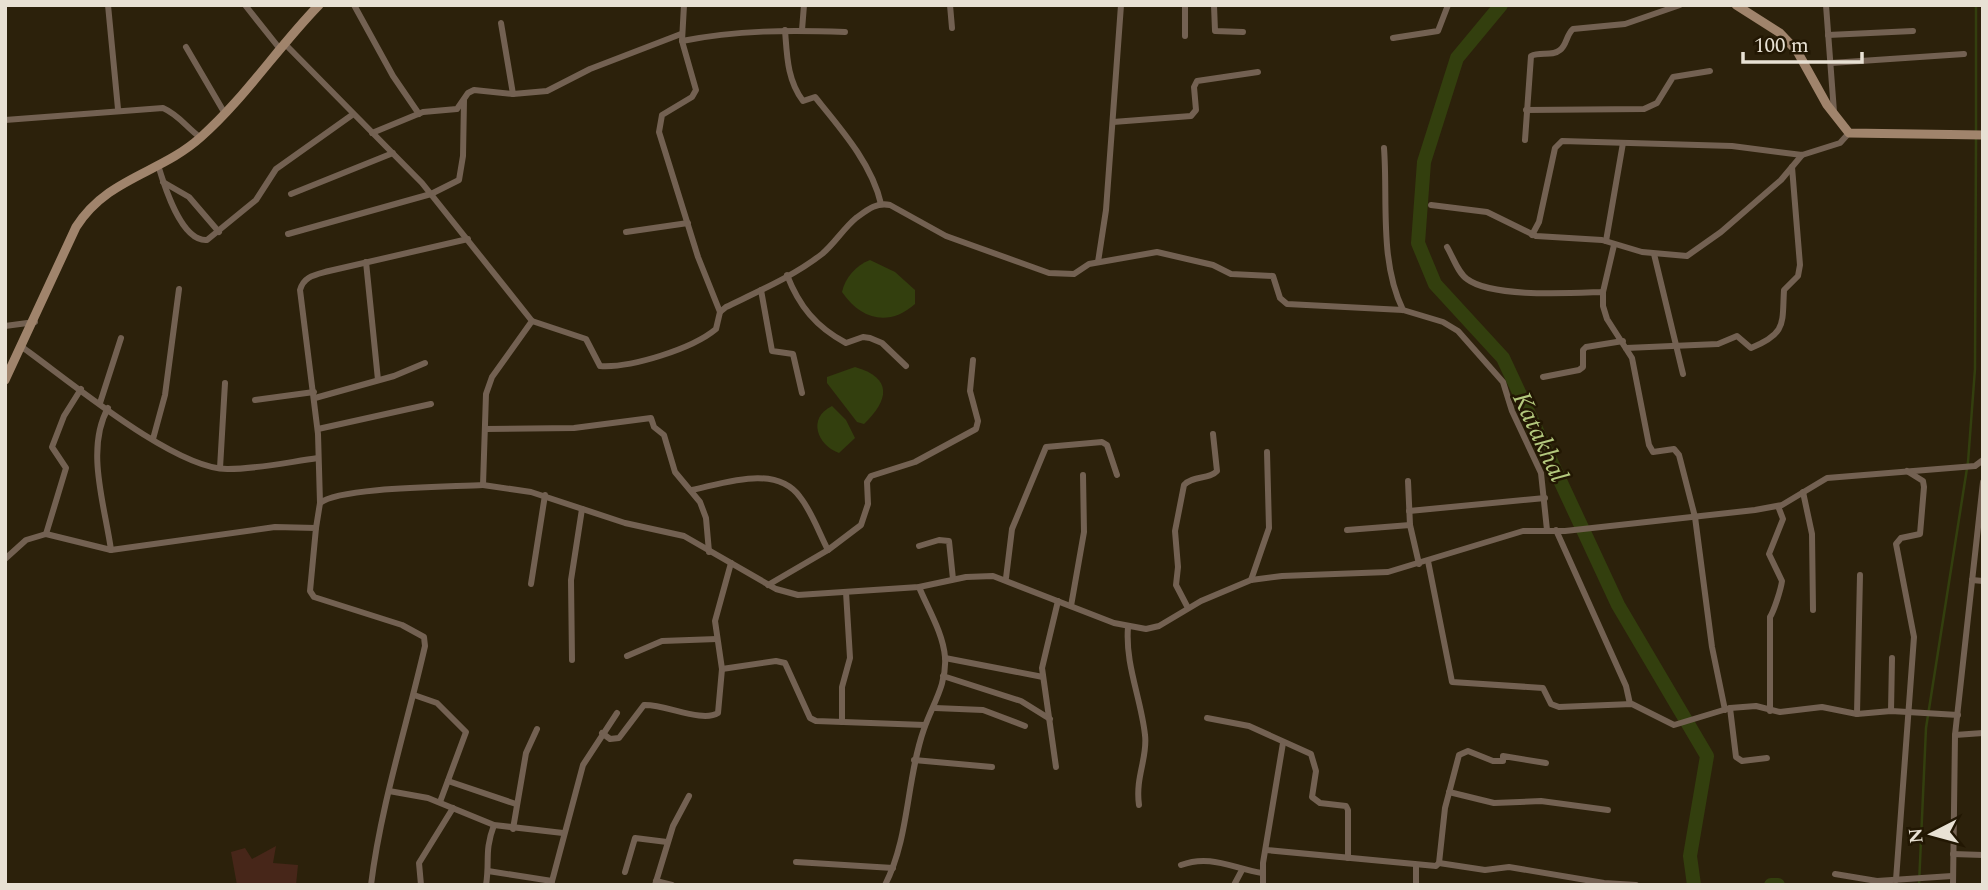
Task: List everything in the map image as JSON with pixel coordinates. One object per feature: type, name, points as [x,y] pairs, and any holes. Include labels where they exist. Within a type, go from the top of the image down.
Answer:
[{"type":"street","points":[[108,5],[118,109]]},
{"type":"street","points":[[245,5],[282,46],[432,194],[532,321],[586,339],[595,362],[604,366],[633,363],[708,335],[716,329],[720,312],[659,132],[662,115],[695,94],[682,38],[684,5]]},
{"type":"street","points":[[5,380],[35,322],[76,227],[90,206],[106,193],[201,138],[319,5]]},
{"type":"street","points":[[354,5],[393,76],[419,114]]},
{"type":"street","points":[[802,30],[804,5]]},
{"type":"street","points":[[950,5],[952,28]]},
{"type":"street","points":[[1098,262],[1106,210],[1121,5]]},
{"type":"street","points":[[1185,5],[1185,36]]},
{"type":"street","points":[[1214,5],[1215,31],[1242,32]]},
{"type":"street","points":[[1393,38],[1438,31],[1448,5]]},
{"type":"street","points":[[1525,140],[1529,61],[1535,53],[1556,53],[1564,47],[1573,29],[1625,24],[1679,5]]},
{"type":"street","points":[[1736,5],[1780,33],[1797,51],[1834,114],[1849,133]]},
{"type":"street","points":[[1826,5],[1834,114]]},
{"type":"street","points":[[501,23],[513,94]]},
{"type":"street","points":[[372,133],[419,114],[457,109],[474,90],[513,94],[547,91],[590,69],[682,38],[785,30],[845,32]]},
{"type":"street","points":[[785,30],[789,69],[798,94],[803,101],[815,97],[850,142],[876,183],[881,204]]},
{"type":"street","points":[[1828,35],[1913,31]]},
{"type":"street","points":[[186,47],[224,112]]},
{"type":"street","points":[[1831,63],[1964,54]]},
{"type":"street","points":[[1526,110],[1644,109],[1657,103],[1673,77],[1710,71]]},
{"type":"street","points":[[1113,122],[1191,116],[1196,110],[1194,87],[1197,81],[1258,72]]},
{"type":"street","points":[[288,234],[432,194],[461,177],[464,99]]},
{"type":"street","points":[[5,120],[118,109],[163,108],[178,115],[188,128],[201,138]]},
{"type":"street","points":[[158,165],[170,205],[195,237],[207,240],[256,200],[276,169],[352,115]]},
{"type":"street","points":[[1532,235],[1539,222],[1557,144],[1569,140],[1732,146],[1802,155],[1840,142],[1849,133],[1983,135]]},
{"type":"street","points":[[1606,241],[1623,143]]},
{"type":"street","points":[[1384,148],[1387,246],[1396,297],[1403,310]]},
{"type":"street","points":[[292,194],[393,153]]},
{"type":"street","points":[[1431,205],[1487,212],[1532,235],[1606,241],[1654,254],[1687,256],[1721,232],[1802,155]]},
{"type":"street","points":[[1626,348],[1718,344],[1737,336],[1751,348],[1779,331],[1785,317],[1784,290],[1798,276],[1800,265],[1792,167]]},
{"type":"street","points":[[163,182],[189,197],[219,232]]},
{"type":"street","points":[[720,312],[822,254],[844,228],[870,207],[881,204],[890,205],[946,236],[1022,265],[1066,274],[1098,262],[1157,252],[1213,265],[1231,274],[1273,276],[1280,298],[1287,304],[1403,310],[1454,327],[1503,382],[1512,411],[1538,464],[1545,498],[1547,530]]},
{"type":"street","points":[[626,232],[688,223]]},
{"type":"street","points":[[370,885],[378,831],[414,695],[425,646],[424,637],[402,625],[314,597],[310,591],[320,503],[318,429],[300,290],[308,277],[468,239]]},
{"type":"street","points":[[1614,245],[1603,292],[1607,319],[1626,348],[1639,387],[1649,445],[1653,452],[1674,449],[1679,455],[1695,517],[1716,670],[1728,709],[1736,757],[1742,761],[1768,758]]},
{"type":"street","points":[[1447,247],[1464,277],[1478,286],[1526,293],[1603,292]]},
{"type":"street","points":[[1654,254],[1683,374]]},
{"type":"street","points":[[366,262],[378,380]]},
{"type":"street","points":[[787,275],[801,307],[822,328],[846,343],[863,337],[882,343],[906,366]]},
{"type":"street","points":[[153,439],[165,395],[179,289]]},
{"type":"street","points":[[761,289],[772,351],[793,354],[802,393]]},
{"type":"street","points":[[483,485],[486,394],[492,377],[532,321]]},
{"type":"street","points":[[5,326],[35,322]]},
{"type":"street","points":[[100,403],[121,338]]},
{"type":"street","points":[[1543,377],[1583,368],[1582,354],[1586,348],[1623,341]]},
{"type":"street","points":[[22,347],[153,439],[195,461],[220,468],[318,458]]},
{"type":"street","points":[[768,585],[854,532],[866,516],[867,482],[871,476],[915,462],[976,429],[978,421],[970,391],[973,360]]},
{"type":"street","points":[[255,400],[314,395],[378,380],[425,363]]},
{"type":"street","points":[[220,468],[225,383]]},
{"type":"street","points":[[46,534],[66,468],[52,447],[64,416],[80,389]]},
{"type":"street","points":[[318,429],[431,404]]},
{"type":"street","points":[[108,408],[100,423],[98,448],[111,550]]},
{"type":"street","points":[[485,429],[574,428],[647,416],[664,435],[675,472],[692,490],[706,518],[709,552]]},
{"type":"street","points":[[1188,608],[1175,585],[1178,567],[1175,531],[1184,485],[1189,480],[1212,476],[1217,471],[1213,434]]},
{"type":"street","points":[[1006,579],[1012,529],[1046,447],[1102,442],[1107,445],[1117,475]]},
{"type":"street","points":[[1251,580],[1269,528],[1267,452]]},
{"type":"street","points":[[320,503],[327,499],[377,491],[483,485],[545,495],[625,523],[684,536],[768,585],[799,595],[919,587],[979,576],[1006,579],[1128,626],[1154,628],[1188,608],[1251,580],[1282,576],[1365,575],[1419,564],[1505,534],[1597,528],[1778,506],[1827,478],[1975,466],[1983,460]]},
{"type":"street","points":[[1899,879],[1914,637],[1896,544],[1901,538],[1920,534],[1924,487],[1923,481],[1906,471]]},
{"type":"street","points":[[1071,606],[1084,531],[1083,474]]},
{"type":"street","points":[[692,490],[769,478],[788,485],[801,497],[828,550]]},
{"type":"street","points":[[1408,481],[1410,525],[1419,564]]},
{"type":"street","points":[[1952,885],[1955,735],[1983,482]]},
{"type":"street","points":[[1803,492],[1812,534],[1813,610]]},
{"type":"street","points":[[531,584],[545,495]]},
{"type":"street","points":[[1409,510],[1545,498]]},
{"type":"street","points":[[1770,711],[1769,617],[1775,610],[1776,595],[1782,582],[1769,554],[1783,519],[1778,506]]},
{"type":"street","points":[[572,660],[571,580],[582,509]]},
{"type":"street","points":[[1347,530],[1410,525]]},
{"type":"street","points":[[5,559],[26,540],[46,534],[111,550],[275,527],[316,528]]},
{"type":"street","points":[[1556,530],[1626,686],[1630,704]]},
{"type":"street","points":[[919,546],[939,540],[949,541],[953,579]]},
{"type":"street","points":[[1428,561],[1452,682],[1543,688],[1551,704],[1559,707],[1630,704],[1666,724],[1682,723],[1728,709],[1766,706],[1770,711]]},
{"type":"street","points":[[602,733],[610,739],[619,738],[640,709],[648,705],[713,716],[718,713],[722,669],[715,621],[718,599],[731,563]]},
{"type":"street","points":[[1857,714],[1860,575]]},
{"type":"street","points":[[1972,580],[1983,581]]},
{"type":"street","points":[[885,885],[893,868],[905,821],[914,760],[925,725],[935,708],[943,676],[945,657],[919,587]]},
{"type":"street","points":[[842,722],[842,687],[850,659],[846,592]]},
{"type":"street","points":[[1056,767],[1043,677],[1043,657],[1058,601]]},
{"type":"street","points":[[1128,626],[1128,655],[1146,738],[1138,774],[1139,805]]},
{"type":"street","points":[[627,656],[662,641],[718,639]]},
{"type":"street","points":[[945,657],[1043,677]]},
{"type":"street","points":[[1891,711],[1892,658]]},
{"type":"street","points":[[722,669],[781,661],[791,673],[810,718],[925,725]]},
{"type":"street","points":[[943,676],[1021,701],[1050,719]]},
{"type":"street","points":[[414,695],[437,703],[464,727],[466,736],[440,802]]},
{"type":"street","points":[[1770,711],[1822,707],[1857,714],[1891,711],[1958,715]]},
{"type":"street","points":[[935,708],[983,710],[1025,726]]},
{"type":"street","points":[[488,871],[551,883],[583,765],[617,713]]},
{"type":"street","points":[[1207,718],[1249,726],[1311,754],[1316,771],[1312,794],[1314,801],[1346,806],[1348,810],[1348,858]]},
{"type":"street","points":[[513,829],[526,753],[537,729]]},
{"type":"street","points":[[1955,735],[1983,733]]},
{"type":"street","points":[[1263,885],[1262,873],[1283,743]]},
{"type":"street","points":[[1439,863],[1449,792],[1459,755],[1463,752],[1493,761],[1503,761],[1503,756],[1546,763]]},
{"type":"street","points":[[914,760],[992,767]]},
{"type":"street","points":[[448,781],[516,804]]},
{"type":"street","points":[[389,792],[440,802],[494,825],[563,834]]},
{"type":"street","points":[[1449,792],[1494,803],[1541,801],[1608,810]]},
{"type":"street","points":[[672,885],[656,883],[667,842],[689,796]]},
{"type":"street","points":[[421,885],[419,863],[453,808]]},
{"type":"street","points":[[486,885],[488,871],[485,853],[494,825]]},
{"type":"street","points":[[625,872],[635,838],[667,842]]},
{"type":"street","points":[[1266,850],[1416,865],[1436,866],[1439,863],[1485,870],[1510,867],[1587,883],[1636,885]]},
{"type":"street","points":[[1953,854],[1983,856]]},
{"type":"street","points":[[1181,865],[1208,859],[1242,870],[1262,873]]},
{"type":"street","points":[[796,862],[893,868]]},
{"type":"street","points":[[1416,865],[1416,885]]},
{"type":"street","points":[[1234,885],[1242,870]]},
{"type":"street","points":[[1835,874],[1864,880],[1952,876]]},
{"type":"shaded area","points":[[870,260],[895,272],[915,290],[915,304],[895,316],[885,318],[858,309],[842,292],[852,273]]},
{"type":"shaded area","points":[[855,367],[876,377],[883,391],[878,407],[864,424],[857,422],[827,383],[827,377]]},
{"type":"shaded area","points":[[832,406],[846,420],[855,438],[839,453],[825,444],[818,431],[819,417]]},
{"type":"shaded area","points":[[276,846],[273,863],[298,865],[296,885],[237,885],[231,852],[245,848],[252,859]]},
{"type":"waterway","name":"Katakhal","points":[[1501,5],[1457,58],[1424,162],[1418,243],[1435,284],[1503,358],[1618,605],[1707,756],[1690,856],[1694,885]]},
{"type":"waterway","name":"Katakhal","points":[[1976,5],[1976,131]]},
{"type":"waterway","name":"Katakhal","points":[[1919,885],[1926,728],[1968,462],[1975,369],[1976,138]]},
{"type":"waterway","name":"Katakhal","points":[[1771,885],[1778,885]]}]
